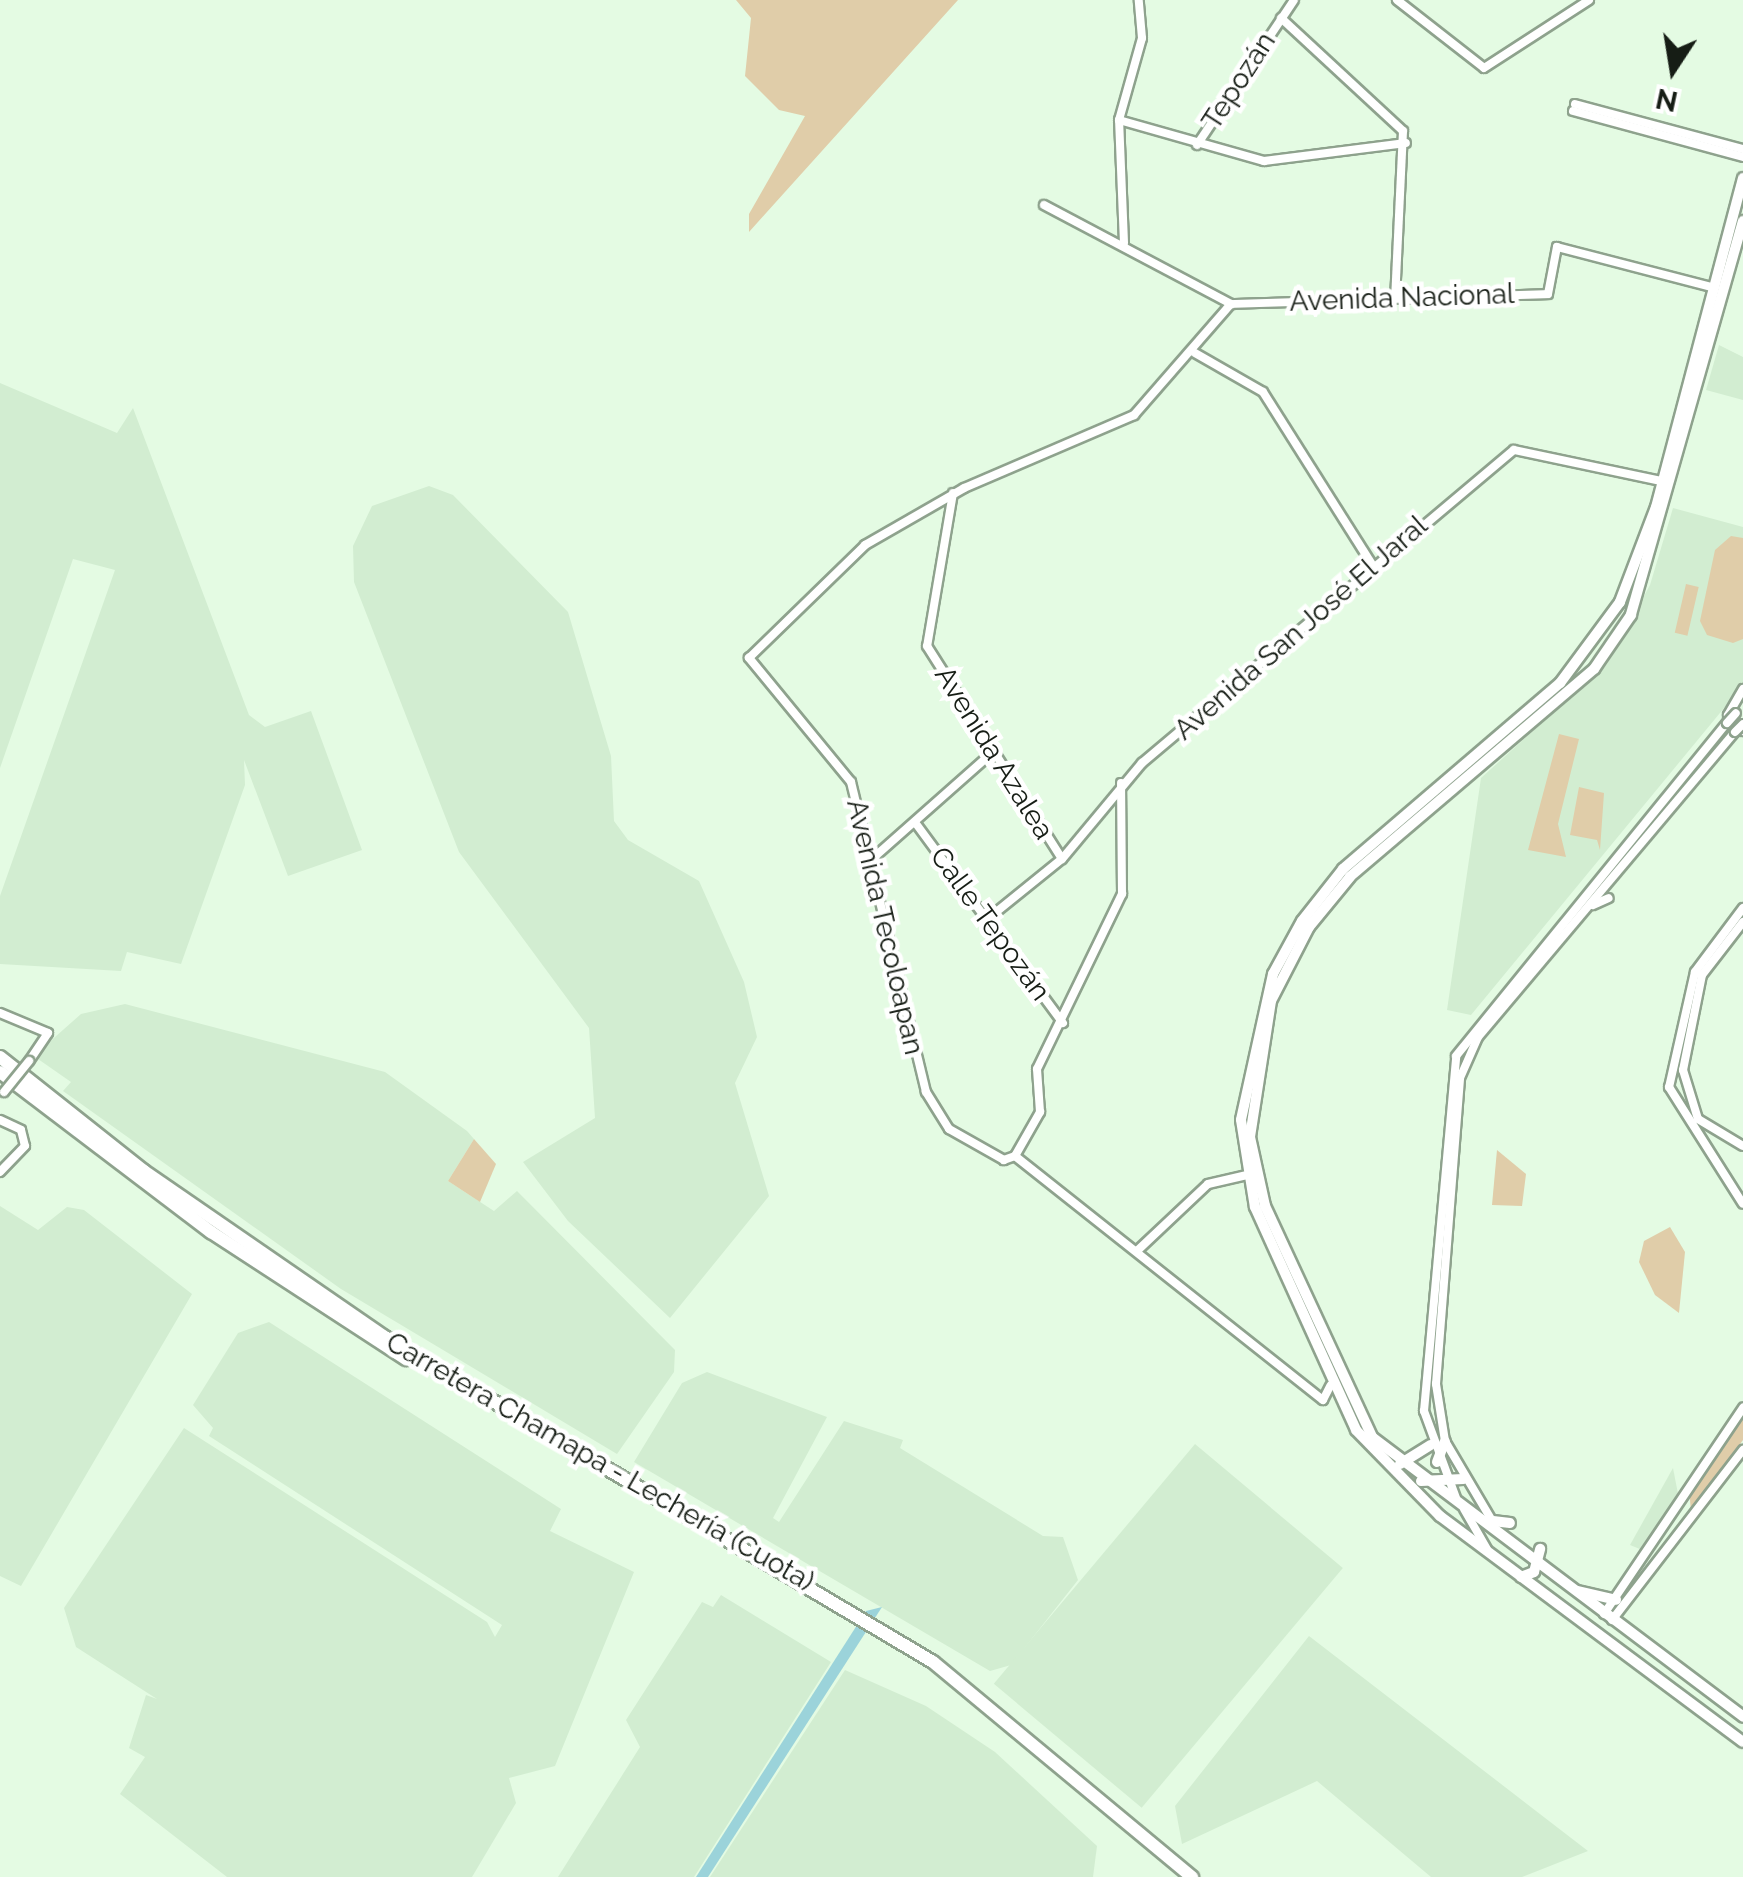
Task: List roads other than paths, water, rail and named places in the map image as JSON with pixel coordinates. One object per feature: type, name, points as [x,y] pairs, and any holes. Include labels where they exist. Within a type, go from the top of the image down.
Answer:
[{"type":"highway","name":"Carretera Chamapa - Lechería (Cuota)","points":[[0,1057],[259,1253],[385,1336],[858,1618],[991,1705],[1192,1877]]},
{"type":"highway","name":"Carretera Chamapa - Lechería (Cuota)","points":[[0,1072],[304,1296],[858,1618]]},
{"type":"highway","points":[[259,1253],[290,1265]]},
{"type":"highway","points":[[334,1290],[385,1336]]},
{"type":"highway","name":"Carretera Chamapa - Lechería (Cuota)","points":[[872,1627],[989,1712],[1179,1877]]},
{"type":"main road","points":[[1743,178],[1632,577],[1589,648],[1350,877],[1308,928],[1277,984],[1252,1090],[1250,1137],[1265,1206],[1348,1401],[1400,1464],[1743,1717]]},
{"type":"main road","points":[[1743,221],[1639,598],[1602,659],[1438,796],[1343,869],[1278,962],[1243,1102],[1247,1175],[1329,1394],[1378,1456],[1490,1556],[1743,1742]]},
{"type":"main road","points":[[1665,463],[1678,466]]},
{"type":"main road","points":[[1589,648],[1602,659]]},
{"type":"main road","points":[[1437,1462],[1445,1441]]},
{"type":"main road","points":[[1400,1464],[1430,1445]]},
{"type":"main road","points":[[1421,1481],[1444,1476],[1463,1479]]},
{"type":"main road","points":[[1492,1521],[1510,1523]]},
{"type":"main road","points":[[1521,1577],[1536,1565],[1540,1549]]},
{"type":"main road","points":[[1571,1590],[1616,1600]]},
{"type":"main road","points":[[1600,1636],[1608,1617]]},
{"type":"main road","points":[[1664,1684],[1677,1684],[1676,1671]]},
{"type":"street","points":[[1124,243],[1119,120],[1142,38],[1140,0]]},
{"type":"street","name":"Tepozán","points":[[1197,144],[1294,0]]},
{"type":"street","points":[[1396,0],[1484,68],[1588,0]]},
{"type":"street","points":[[1281,18],[1400,127],[1406,143],[1394,298]]},
{"type":"street","points":[[1743,149],[1574,108],[1743,157]]},
{"type":"street","points":[[1119,120],[1227,154],[1264,161],[1406,143]]},
{"type":"street","points":[[1044,205],[1124,243],[1231,304]]},
{"type":"street","name":"Avenida Nacional","points":[[1231,304],[1548,294],[1556,247],[1712,287]]},
{"type":"street","name":"Avenida Tecoloapan","points":[[1231,304],[1195,354],[1113,428],[953,493],[838,563],[749,658],[839,757],[872,859],[926,1092],[959,1136],[1015,1156],[1329,1394]]},
{"type":"street","points":[[1195,354],[1262,392],[1374,566]]},
{"type":"street","name":"Avenida San José El Jaral","points":[[990,917],[1062,859],[1121,783],[1514,450],[1661,481]]},
{"type":"street","name":"Avenida Azalea","points":[[953,493],[927,646],[1062,859]]},
{"type":"street","points":[[1505,1543],[1463,1479],[1445,1441],[1436,1360],[1460,1078],[1478,1037],[1741,729],[1728,715],[1743,688]]},
{"type":"street","points":[[1490,1556],[1430,1445],[1443,1122],[1456,1056],[1743,704]]},
{"type":"street","points":[[872,859],[917,825],[994,751]]},
{"type":"street","points":[[1015,1156],[1040,1112],[1036,1069],[1063,1023],[1124,887],[1121,783]]},
{"type":"street","name":"Calle Tepozán","points":[[917,825],[990,917],[1063,1023]]},
{"type":"street","points":[[1589,907],[1609,898]]},
{"type":"street","points":[[1743,908],[1695,972],[1668,1087],[1743,1204]]},
{"type":"street","points":[[1743,922],[1702,975],[1684,1062],[1690,1107],[1718,1138],[1743,1146]]},
{"type":"street","points":[[0,1014],[48,1033],[2,1095]]},
{"type":"street","points":[[0,1110],[10,1124]]},
{"type":"street","points":[[0,1122],[22,1130],[24,1154],[0,1172]]},
{"type":"street","points":[[1706,1147],[1718,1138]]},
{"type":"street","points":[[1138,1250],[1208,1184],[1247,1175]]},
{"type":"street","points":[[1608,1617],[1616,1600],[1637,1583],[1680,1512],[1685,1486],[1742,1411]]},
{"type":"street","points":[[1608,1617],[1743,1450]]},
{"type":"street","points":[[1680,1512],[1691,1518]]},
{"type":"water","points":[[882,1607],[708,1877],[696,1877],[866,1611]]}]
